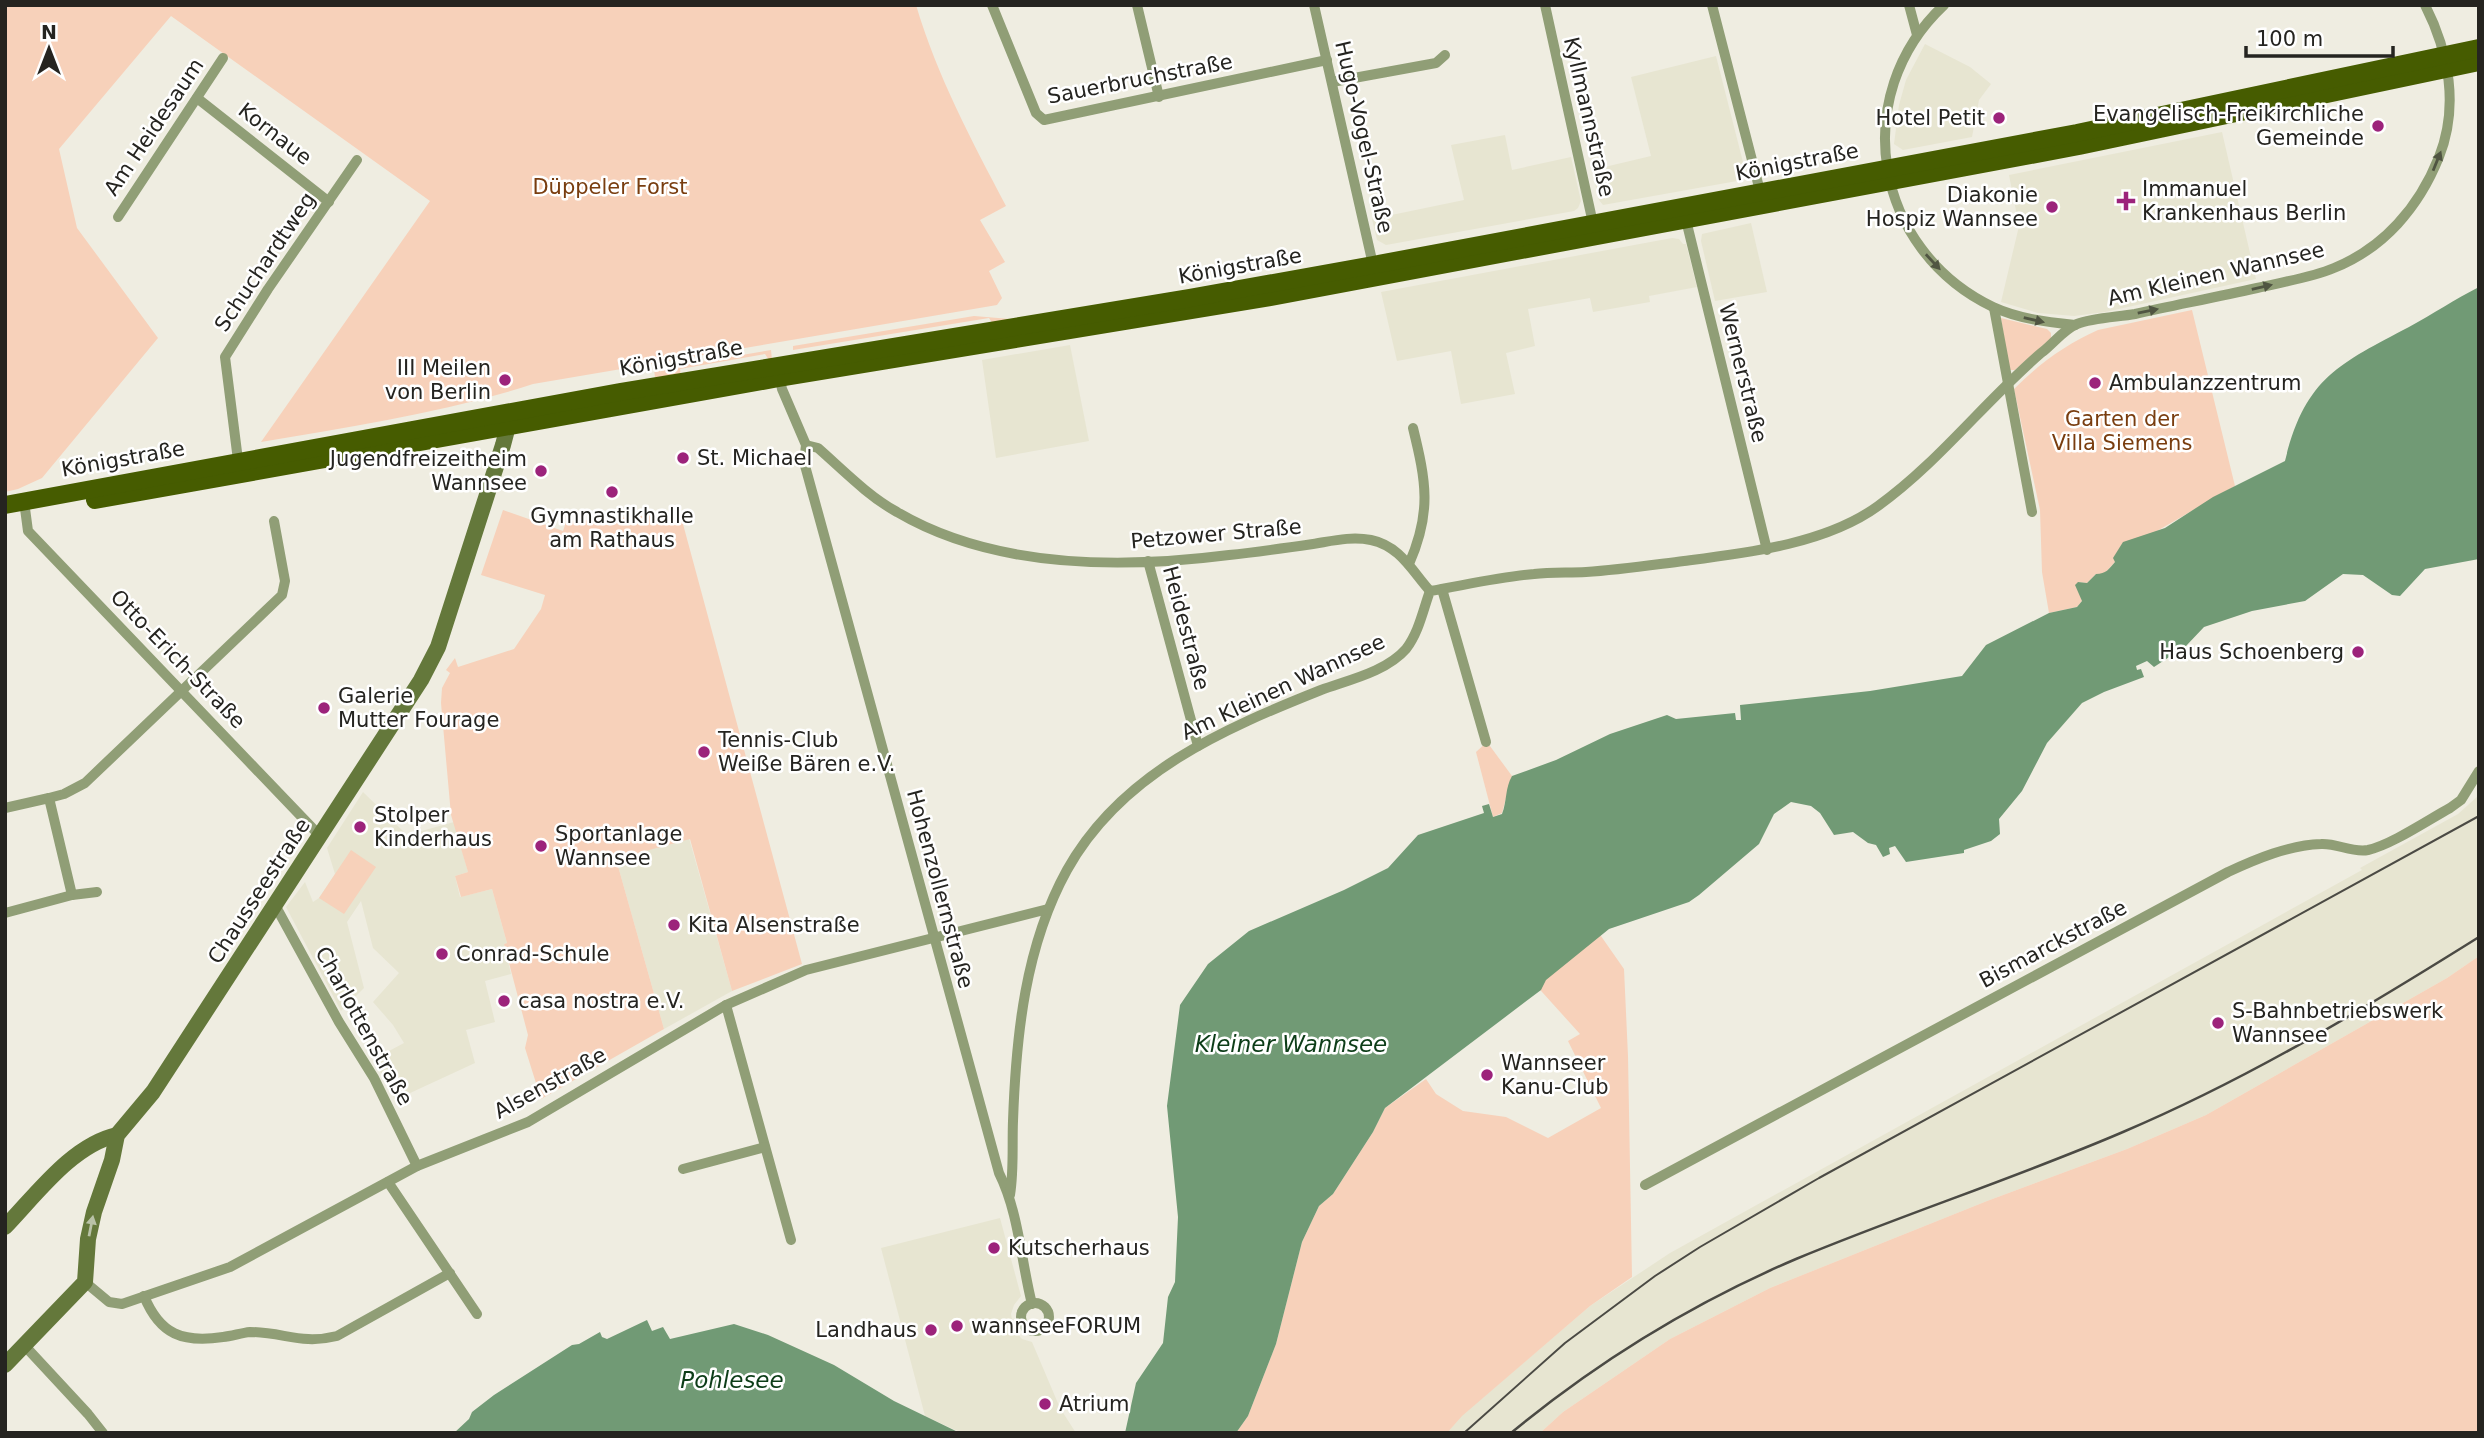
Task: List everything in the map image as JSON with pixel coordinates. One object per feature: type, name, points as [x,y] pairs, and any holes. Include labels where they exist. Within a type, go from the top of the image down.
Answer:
[{"type":"main road","name":"Königstraße","points":[[5,514],[24,507],[1152,304],[1374,271],[1888,175],[2079,146],[2446,61],[2479,48]]},
{"type":"main road","name":"Königstraße","points":[[2446,61],[2479,62]]},
{"type":"main road","name":"Königstraße","points":[[5,505],[24,507]]},
{"type":"street","name":"Sauerbruchstraße","points":[[992,5],[1039,118],[1050,119],[1327,60]]},
{"type":"street","points":[[1137,5],[1159,97]]},
{"type":"street","name":"Hugo-Vogel-Straße","points":[[1314,5],[1374,271]]},
{"type":"street","name":"Kyllmannstraße","points":[[1545,5],[1595,230]]},
{"type":"street","points":[[1712,5],[1762,198]]},
{"type":"street","points":[[1909,5],[1917,35]]},
{"type":"street","points":[[1944,5],[1917,35],[1904,56],[1887,111],[1885,143],[1888,175],[1908,228],[1927,256],[1956,284],[1994,307],[2045,322],[2076,324]]},
{"type":"street","name":"Am Kleinen Wannsee","points":[[2076,324],[2195,302],[2311,276],[2367,251],[2388,234],[2407,215],[2434,170],[2441,151],[2449,110],[2446,61],[2437,29],[2425,5]]},
{"type":"street","points":[[1332,82],[1436,63],[1445,55]]},
{"type":"street","name":"Am Heidesaum","points":[[118,217],[223,58]]},
{"type":"street","name":"Kornaue","points":[[197,97],[329,202]]},
{"type":"street","name":"Schuchardtweg","points":[[239,468],[225,356],[358,160]]},
{"type":"street","name":"Wernerstraße","points":[[1684,213],[1767,550]]},
{"type":"street","points":[[1994,307],[2032,512]]},
{"type":"street","points":[[1486,742],[1436,590],[1503,577],[1632,568],[1767,550],[1826,533],[1876,508],[1920,471],[2007,383],[2076,324]]},
{"type":"street","name":"Hohenzollernstraße","points":[[778,371],[806,445],[804,462],[933,938],[999,1173],[1010,1195],[1032,1304]]},
{"type":"street","name":"Chausseestraße","points":[[85,1282],[88,1239],[117,1135],[153,1092],[414,691],[438,647],[508,419]]},
{"type":"street","points":[[1409,564],[1419,542],[1425,515],[1425,484],[1413,428]]},
{"type":"street","name":"Petzower Straße","points":[[806,445],[818,449],[894,511],[941,534],[1005,552],[1074,561],[1148,561],[1223,556],[1349,538],[1372,540],[1386,545],[1436,590]]},
{"type":"street","name":"Otto-Erich-Straße","points":[[24,507],[29,531],[320,836]]},
{"type":"street","points":[[5,808],[65,794],[85,783],[180,689],[282,595],[285,581],[274,521]]},
{"type":"street","name":"Heidestraße","points":[[1148,561],[1198,746]]},
{"type":"street","name":"Am Kleinen Wannsee","points":[[1010,1195],[1016,1059],[1022,1012],[1032,960],[1048,909],[1068,868],[1121,801],[1153,773],[1257,716],[1385,665],[1404,650],[1415,635],[1436,590]]},
{"type":"street","name":"Bismarckstraße","points":[[1644,1185],[2228,872],[2260,859],[2306,846],[2330,844],[2354,850],[2377,847],[2461,800],[2479,771]]},
{"type":"street","points":[[48,798],[72,895]]},
{"type":"street","points":[[5,913],[72,895],[97,892]]},
{"type":"street","name":"Charlottenstraße","points":[[275,905],[339,1022],[374,1078],[417,1166]]},
{"type":"street","name":"Alsenstraße","points":[[85,1282],[115,1304],[230,1267],[417,1166],[527,1122],[726,1005],[806,970],[1048,909]]},
{"type":"street","points":[[726,1005],[791,1240]]},
{"type":"street","points":[[5,1227],[63,1166],[103,1138],[117,1135]]},
{"type":"street","points":[[682,1169],[765,1147]]},
{"type":"street","points":[[388,1182],[477,1314]]},
{"type":"street","points":[[144,1296],[157,1321],[177,1335],[198,1339],[249,1332],[278,1334],[304,1341],[321,1340],[337,1336],[450,1273]]},
{"type":"street","points":[[5,1366],[85,1282]]},
{"type":"street","points":[[24,1345],[103,1433]]},
{"type":"shaded area","points":[[1925,44],[1970,67],[1991,84],[1979,100],[1972,137],[1903,150],[1894,144],[1899,105],[1906,80]]},
{"type":"shaded area","points":[[1716,56],[1745,170],[1744,178],[1603,205],[1599,200],[1592,170],[1651,156],[1631,77]]},
{"type":"shaded area","name":"Immanuel Krankenhaus Berlin","points":[[2222,132],[2256,279],[2105,312],[2074,316],[2038,313],[2001,302],[2019,226],[2009,175]]},
{"type":"shaded area","points":[[1505,135],[1512,170],[1571,157],[1581,201],[1578,208],[1574,211],[1386,245],[1377,240],[1372,219],[1464,200],[1451,145]]},
{"type":"shaded area","points":[[1751,223],[1767,292],[1715,301],[1701,241],[1702,234]]},
{"type":"shaded area","points":[[1672,238],[1686,244],[1697,287],[1649,296],[1650,302],[1593,312],[1590,298],[1528,309],[1535,346],[1506,353],[1515,394],[1461,404],[1451,351],[1397,361],[1381,292]]},
{"type":"shaded area","points":[[1070,345],[1089,441],[996,458],[982,360]]},
{"type":"shaded area","name":"Conrad-Schule","points":[[363,792],[407,835],[454,822],[468,872],[455,876],[460,897],[492,889],[507,943],[504,944],[511,974],[485,981],[495,1022],[466,1030],[475,1063],[395,1100],[374,1059],[404,1043],[373,1002],[399,973],[373,948],[361,901],[347,922],[364,988],[341,1011],[286,907],[305,882],[313,902],[319,898],[335,874],[327,848]]},
{"type":"shaded area","points":[[2478,796],[2479,956],[2447,978],[2206,1115],[2127,1149],[1987,1201],[1770,1288],[1670,1339],[1563,1412],[1540,1433],[1447,1433],[1461,1416],[1590,1306],[1670,1253],[2362,870],[2360,868],[2458,814]]},
{"type":"shaded area","name":"Kita Alsenstraße","points":[[689,838],[732,991],[664,1029],[616,859]]},
{"type":"shaded area","name":"wannseeFORUM","points":[[1000,1218],[1021,1296],[1011,1314],[1014,1330],[1022,1339],[1032,1342],[1060,1408],[1076,1433],[962,1433],[925,1416],[881,1248]]},
{"type":"green space","name":"Düppeler Forst","points":[[5,5],[916,5],[945,83],[1006,206],[980,220],[1005,262],[989,271],[1002,298],[997,305],[533,384],[432,411],[261,442],[430,201],[171,16],[59,149],[77,228],[158,338],[42,478],[5,492]]},
{"type":"green space","name":"Garten der Villa Siemens","points":[[2192,310],[2235,486],[2150,535],[2104,574],[2096,574],[2087,583],[2078,582],[2082,601],[2077,607],[2049,613],[2042,572],[2040,510],[2014,389],[2053,355],[2098,330]]},
{"type":"green space","points":[[974,316],[1010,319],[993,324],[989,318],[793,350],[793,346]]},
{"type":"green space","points":[[2001,318],[2047,329],[2051,333],[2051,338],[2015,370],[2009,370]]},
{"type":"green space","points":[[771,350],[772,360],[765,354],[680,369],[681,377],[655,377],[654,370]]},
{"type":"green space","name":"Sportanlage Wannsee","points":[[503,510],[563,531],[566,522],[680,513],[802,964],[732,991],[690,839],[616,859],[664,1029],[541,1099],[525,1048],[528,1035],[492,889],[461,897],[455,876],[468,872],[451,815],[441,703],[442,688],[450,673],[446,670],[455,658],[458,667],[514,649],[541,609],[545,595],[481,575]]},
{"type":"green space","points":[[1487,742],[1512,776],[1502,813],[1493,817],[1476,752]]},
{"type":"green space","points":[[351,850],[376,867],[344,914],[319,898]]},
{"type":"green space","points":[[1587,916],[1624,969],[1632,1277],[1590,1306],[1462,1416],[1447,1433],[1236,1433],[1248,1416],[1276,1344],[1302,1242],[1319,1206],[1333,1194],[1373,1132],[1385,1108],[1426,1079],[1436,1094],[1463,1111],[1506,1117],[1548,1138],[1601,1108],[1568,1041],[1580,1034],[1514,961]]},
{"type":"green space","points":[[2479,956],[2479,1433],[1540,1433],[1563,1412],[1670,1339],[1770,1288],[1987,1201],[2127,1149],[2206,1115],[2447,978]]},
{"type":"water","name":"Kleiner Wannsee","points":[[2479,287],[2479,559],[2425,569],[2400,596],[2392,595],[2363,575],[2343,574],[2305,601],[2252,611],[2204,627],[2186,646],[2154,667],[2147,661],[2136,666],[2137,670],[2141,669],[2144,677],[2082,703],[2047,743],[2022,791],[1999,819],[2000,834],[1991,841],[1964,850],[1964,853],[1906,862],[1895,846],[1889,848],[1890,854],[1883,857],[1876,845],[1868,843],[1853,832],[1834,835],[1820,813],[1811,806],[1791,802],[1774,814],[1759,844],[1699,895],[1689,902],[1609,929],[1546,980],[1541,990],[1385,1108],[1373,1132],[1333,1194],[1319,1206],[1302,1242],[1276,1344],[1248,1416],[1236,1433],[1125,1433],[1136,1383],[1163,1343],[1168,1297],[1175,1282],[1178,1217],[1167,1106],[1180,1005],[1208,964],[1249,931],[1388,868],[1418,835],[1484,813],[1482,806],[1489,804],[1493,817],[1502,814],[1512,776],[1556,760],[1610,734],[1667,715],[1676,719],[1735,713],[1736,720],[1741,720],[1740,705],[1870,691],[1962,676],[1986,645],[2049,613],[2077,607],[2082,601],[2075,585],[2078,582],[2087,583],[2096,574],[2109,569],[2115,562],[2113,558],[2123,542],[2165,528],[2213,497],[2285,461],[2303,410],[2328,377],[2363,352]]},
{"type":"water","name":"Pohlesee","points":[[647,1320],[652,1331],[663,1327],[670,1339],[734,1324],[768,1335],[834,1365],[894,1401],[960,1433],[454,1433],[469,1419],[472,1412],[494,1395],[572,1345],[600,1332],[602,1337],[607,1339]]},
{"type":"tram line","points":[[1464,1433],[1565,1343],[1655,1276],[1700,1247],[1819,1178],[2479,816]]},
{"type":"railway","points":[[1511,1433],[1612,1358],[1720,1295],[1796,1259],[2042,1165],[2169,1111],[2305,1042],[2479,937]]},
{"type":"place","name":"Hotel Petit","points":[[1999,118]]},
{"type":"place","name":"Evangelisch-Freikirchliche Gemeinde","points":[[2378,126]]},
{"type":"place","name":"Immanuel Krankenhaus Berlin","points":[[2126,201]]},
{"type":"place","name":"Diakonie Hospiz Wannsee","points":[[2052,207]]},
{"type":"place","name":"III Meilen von Berlin","points":[[505,380]]},
{"type":"place","name":"Ambulanzzentrum","points":[[2095,383]]},
{"type":"place","name":"St. Michael","points":[[683,458]]},
{"type":"place","name":"Jugendfreizeitheim Wannsee","points":[[541,471]]},
{"type":"place","name":"Gymnastikhalle am Rathaus","points":[[612,492]]},
{"type":"place","name":"Haus Schoenberg","points":[[2358,652]]},
{"type":"place","name":"Galerie Mutter Fourage","points":[[324,708]]},
{"type":"place","name":"Tennis-Club Weiße Bären e.V.","points":[[704,752]]},
{"type":"place","name":"Stolper Kinderhaus","points":[[360,827]]},
{"type":"place","name":"Sportanlage Wannsee","points":[[541,846]]},
{"type":"place","name":"Kita Alsenstraße","points":[[674,925]]},
{"type":"place","name":"Conrad-Schule","points":[[442,954]]},
{"type":"place","name":"casa nostra e.V.","points":[[504,1001]]},
{"type":"place","name":"S-Bahnbetriebswerk Wannsee","points":[[2218,1023]]},
{"type":"place","name":"Wannseer Kanu-Club","points":[[1487,1075]]},
{"type":"place","name":"Kutscherhaus","points":[[994,1248]]},
{"type":"place","name":"wannseeFORUM","points":[[957,1326]]},
{"type":"place","name":"Landhaus","points":[[931,1330]]},
{"type":"place","name":"Atrium","points":[[1045,1404]]}]
